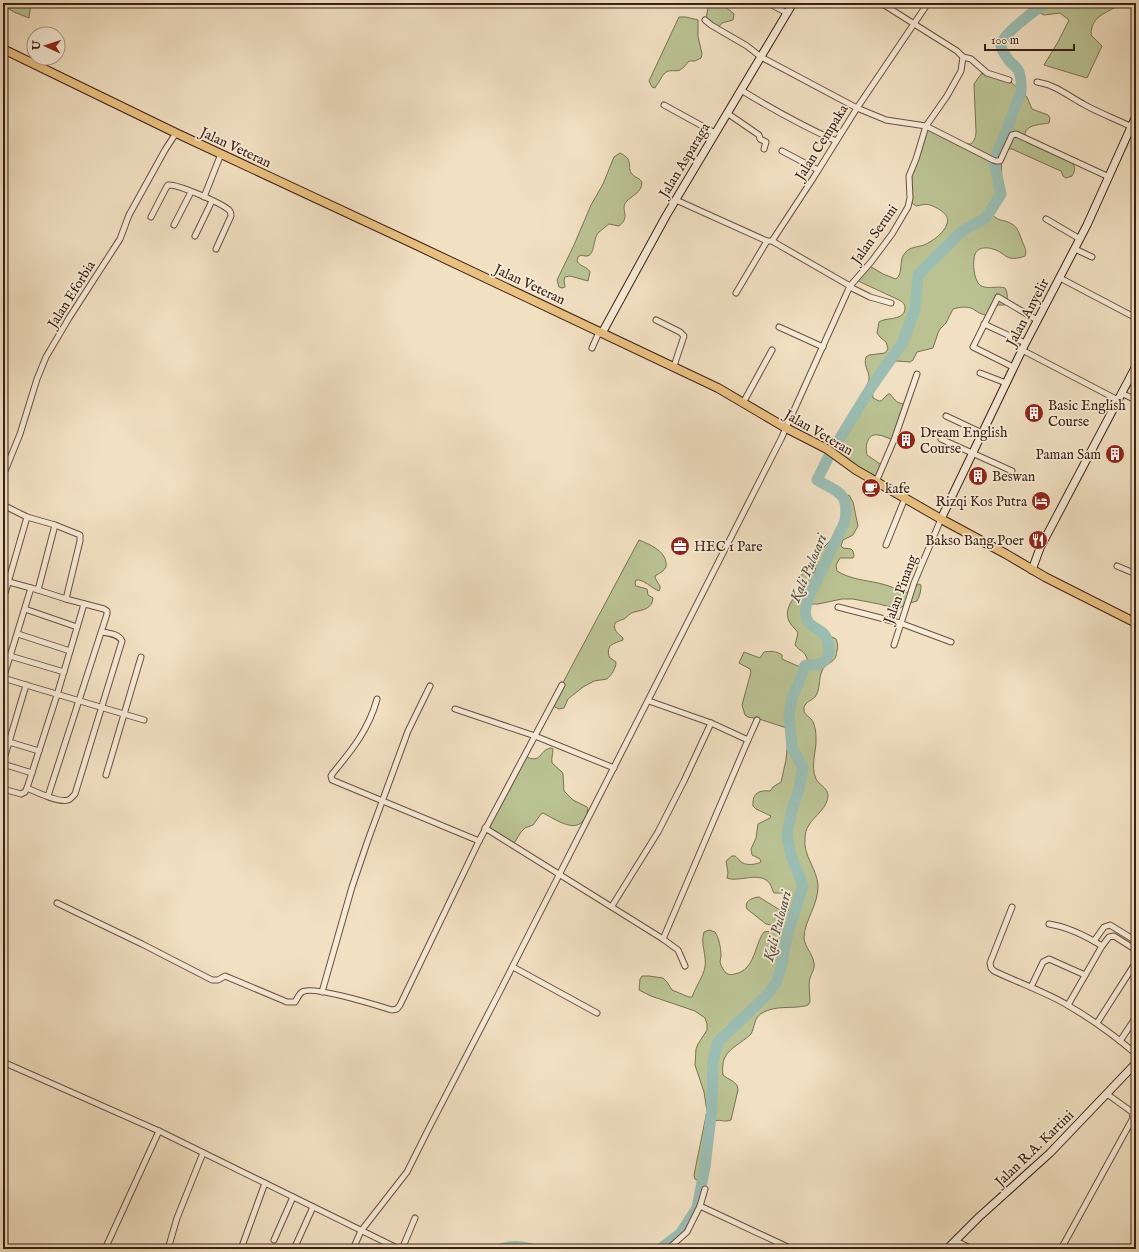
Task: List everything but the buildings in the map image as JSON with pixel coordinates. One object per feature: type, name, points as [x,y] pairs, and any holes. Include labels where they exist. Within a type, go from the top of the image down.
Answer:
[{"type":"main road","name":"Jalan Veteran","points":[[3,49],[176,133],[718,388],[786,428],[827,449],[856,470],[941,519],[1032,570],[1136,623]]},
{"type":"street","points":[[768,3],[787,13]]},
{"type":"street","name":"Jalan Asparaga","points":[[600,332],[715,133],[793,3]]},
{"type":"street","points":[[880,3],[890,6],[913,24],[957,51],[963,57],[971,59],[987,73],[1009,80]]},
{"type":"street","name":"Jalan Cempaka","points":[[736,293],[769,241],[818,170],[857,108],[928,3]]},
{"type":"street","points":[[705,20],[747,46],[761,57],[857,108],[886,120],[926,126],[994,160],[1000,161],[1009,139],[1012,135],[1016,134],[1109,177]]},
{"type":"street","name":"Jalan Seruni","points":[[353,1249],[361,1231],[410,1168],[429,1128],[649,701],[781,439],[850,287],[892,234],[908,207],[910,198],[909,176],[926,126],[947,96],[961,71],[963,57]]},
{"type":"street","points":[[1037,82],[1046,83],[1056,87],[1084,105],[1134,128]]},
{"type":"street","points":[[741,90],[801,125],[836,141]]},
{"type":"street","points":[[664,105],[715,133]]},
{"type":"street","points":[[727,113],[759,135],[760,139],[766,142],[764,149]]},
{"type":"street","name":"Jalan Anyelir","points":[[941,519],[1025,343],[1075,249],[1134,128],[1136,116]]},
{"type":"street","name":"Jalan Eforbia","points":[[3,476],[20,434],[37,379],[46,357],[69,318],[120,239],[129,215],[164,150],[176,133]]},
{"type":"street","points":[[782,152],[818,170]]},
{"type":"street","points":[[204,196],[221,154]]},
{"type":"street","points":[[151,217],[168,185],[174,185],[204,196],[228,210],[231,216],[216,249]]},
{"type":"street","points":[[174,225],[191,192]]},
{"type":"street","points":[[676,200],[769,241],[850,287],[870,297],[890,304]]},
{"type":"street","points":[[195,236],[212,201]]},
{"type":"street","points":[[1046,219],[1080,238]]},
{"type":"street","points":[[1075,249],[1092,257]]},
{"type":"street","points":[[1060,278],[1136,318]]},
{"type":"street","points":[[1014,367],[972,347],[998,297],[1037,320]]},
{"type":"street","points":[[656,320],[680,332],[684,336],[674,366]]},
{"type":"street","points":[[984,324],[1025,343]]},
{"type":"street","points":[[779,327],[823,347]]},
{"type":"street","points":[[592,348],[600,332]]},
{"type":"street","points":[[744,403],[772,350]]},
{"type":"street","points":[[1022,350],[1120,396],[1136,400]]},
{"type":"street","points":[[1032,570],[1040,548],[1136,366]]},
{"type":"street","points":[[980,373],[1006,383]]},
{"type":"street","points":[[876,482],[894,440],[918,374]]},
{"type":"street","points":[[946,416],[982,434]]},
{"type":"street","points":[[941,439],[1012,471]]},
{"type":"street","points":[[886,545],[905,498]]},
{"type":"street","points":[[3,505],[27,516],[78,533],[80,537],[66,599]]},
{"type":"street","points":[[3,600],[27,516]]},
{"type":"street","name":"Jalan Pinang","points":[[894,645],[917,575],[941,519]]},
{"type":"street","points":[[38,590],[55,525]]},
{"type":"street","points":[[1117,566],[1136,574]]},
{"type":"street","points":[[9,582],[104,609],[107,612],[102,632],[48,796]]},
{"type":"street","points":[[31,588],[18,634],[3,678],[144,720]]},
{"type":"street","points":[[3,789],[21,794],[25,792],[27,788],[84,604]]},
{"type":"street","points":[[838,606],[900,623],[951,642]]},
{"type":"street","points":[[25,609],[77,627]]},
{"type":"street","points":[[27,788],[67,801],[75,794],[122,641],[118,636],[102,632]]},
{"type":"street","points":[[18,634],[70,651]]},
{"type":"street","points":[[10,656],[64,672]]},
{"type":"street","points":[[106,775],[141,657]]},
{"type":"street","points":[[26,685],[3,763],[32,773]]},
{"type":"street","points":[[56,903],[142,944],[212,980],[218,980],[225,976],[280,999],[292,1002],[295,1002],[301,992],[308,990],[364,1002],[392,1010],[397,1009],[479,841],[562,685]]},
{"type":"street","points":[[322,992],[352,887],[368,840],[408,731],[430,686]]},
{"type":"street","points":[[377,699],[373,712],[358,741],[333,773],[331,778],[383,802],[479,841]]},
{"type":"street","points":[[649,701],[710,723],[748,740]]},
{"type":"street","points":[[455,709],[535,736],[614,768]]},
{"type":"street","points":[[663,939],[757,720]]},
{"type":"street","points":[[612,906],[658,832],[684,782],[710,723]]},
{"type":"street","points":[[9,742],[39,751]]},
{"type":"street","points":[[486,828],[663,939],[678,950],[685,966]]},
{"type":"street","points":[[1012,907],[990,966],[994,971],[1068,1005],[1097,1023],[1136,1054]]},
{"type":"street","points":[[1049,924],[1063,927],[1102,946]]},
{"type":"street","points":[[1094,941],[1104,927],[1110,925],[1136,942]]},
{"type":"street","points":[[1068,1005],[1102,946],[1109,937],[1114,936],[1136,950]]},
{"type":"street","points":[[1031,987],[1043,962],[1049,959],[1085,975]]},
{"type":"street","points":[[1097,1023],[1136,962]]},
{"type":"street","points":[[513,967],[597,1012]]},
{"type":"street","points":[[1120,1041],[1136,1017]]},
{"type":"street","points":[[3,1062],[159,1131],[400,1249],[415,1218]]},
{"type":"street","name":"Jalan R.A. Kartini","points":[[948,1249],[979,1217],[1050,1153],[1136,1063]]},
{"type":"street","points":[[1061,1249],[1133,1118],[1132,1112],[1107,1094]]},
{"type":"street","points":[[105,1249],[159,1131]]},
{"type":"street","points":[[168,1249],[177,1218],[203,1153]]},
{"type":"street","points":[[241,1249],[265,1183]]},
{"type":"street","points":[[668,1249],[687,1232],[700,1206],[705,1189]]},
{"type":"street","points":[[274,1240],[293,1197]]},
{"type":"street","points":[[700,1206],[792,1249]]},
{"type":"street","points":[[294,1249],[313,1207]]},
{"type":"street","points":[[956,1241],[972,1249]]},
{"type":"green space","points":[[3,3],[31,3],[29,18],[14,12],[3,5]]},
{"type":"green space","points":[[709,3],[725,3],[726,7],[734,14],[733,20],[722,23],[717,29],[706,18]]},
{"type":"green space","points":[[1009,3],[1122,3],[1097,18],[1094,23],[1091,35],[1102,46],[1087,78],[1044,65],[1069,20],[1060,13],[1044,15],[1029,8]]},
{"type":"green space","points":[[679,17],[698,20],[698,36],[702,54],[701,58],[695,61],[689,61],[680,70],[667,72],[662,76],[655,88],[652,87],[649,81]]},
{"type":"green space","points":[[987,73],[1009,80],[1027,97],[1032,109],[1048,115],[1050,118],[1049,123],[1035,125],[1027,129],[1025,132],[1026,142],[1072,163],[1075,168],[1072,176],[1066,178],[1063,176],[1061,171],[1012,149],[1008,149],[1001,157],[1001,194],[990,211],[997,219],[1008,222],[1016,228],[1025,248],[1025,256],[1010,258],[996,250],[987,248],[977,251],[974,259],[974,273],[977,281],[982,286],[986,287],[1005,288],[1007,292],[1007,301],[1005,305],[997,305],[985,315],[968,307],[953,309],[946,323],[940,329],[933,348],[917,352],[913,360],[910,362],[897,361],[887,364],[872,386],[873,398],[881,401],[888,394],[890,394],[900,403],[907,405],[894,440],[874,435],[869,438],[866,448],[867,455],[883,466],[876,482],[831,452],[858,409],[869,380],[869,374],[865,364],[866,357],[869,355],[885,353],[888,349],[886,342],[877,333],[879,322],[882,320],[899,317],[904,312],[905,306],[904,303],[856,280],[868,265],[883,274],[896,279],[900,273],[903,256],[907,251],[911,248],[924,245],[931,241],[941,234],[946,227],[948,219],[942,211],[929,205],[924,204],[916,206],[912,203],[910,198],[909,181],[926,126],[942,136],[958,143],[971,144],[976,131],[974,84],[981,74]]},
{"type":"green space","points":[[620,153],[629,161],[630,171],[642,182],[642,186],[624,205],[625,217],[622,223],[619,226],[609,224],[599,232],[592,252],[589,255],[581,255],[578,257],[578,263],[590,272],[588,281],[570,276],[565,277],[565,287],[559,287],[557,280],[591,205],[603,184],[614,157]]},
{"type":"green space","points":[[849,495],[853,502],[858,526],[853,535],[843,540],[841,546],[843,548],[851,549],[854,556],[853,558],[840,558],[836,565],[837,571],[852,578],[885,585],[905,593],[919,584],[921,585],[920,593],[917,601],[898,609],[853,599],[807,604],[805,608],[806,616],[811,626],[836,639],[838,646],[835,659],[823,668],[817,694],[806,704],[804,708],[804,712],[813,722],[816,731],[814,774],[817,781],[826,790],[828,795],[824,808],[812,821],[806,830],[805,835],[806,851],[818,885],[818,892],[806,925],[804,938],[814,963],[814,969],[809,981],[810,1002],[805,1006],[778,1008],[762,1013],[757,1017],[751,1034],[732,1049],[724,1059],[723,1075],[735,1083],[738,1090],[731,1120],[717,1120],[711,1122],[703,1180],[699,1181],[695,1179],[694,1175],[707,1111],[704,1092],[695,1065],[696,1049],[707,1030],[707,1024],[705,1018],[695,1011],[651,996],[639,990],[640,979],[642,976],[663,978],[672,990],[692,997],[705,967],[703,941],[704,932],[709,930],[715,932],[720,946],[721,965],[726,973],[731,975],[742,971],[751,962],[764,932],[779,930],[783,927],[766,924],[747,909],[746,904],[749,900],[759,897],[783,912],[788,911],[783,893],[774,893],[770,884],[761,878],[727,878],[728,873],[726,861],[732,856],[735,856],[742,863],[756,864],[761,862],[760,859],[752,855],[751,849],[756,838],[758,824],[771,816],[756,809],[753,806],[753,802],[757,793],[770,791],[781,782],[786,760],[790,729],[745,715],[742,705],[751,672],[750,669],[739,663],[744,652],[760,658],[764,652],[769,651],[782,655],[782,659],[800,667],[803,670],[808,661],[795,645],[798,633],[788,618],[788,608],[802,588],[802,574],[806,572],[815,572],[817,554],[835,536],[844,516],[843,498]]},
{"type":"green space","points":[[639,540],[649,544],[662,553],[666,562],[666,567],[663,571],[655,576],[660,587],[659,591],[645,582],[636,580],[636,586],[647,589],[648,595],[653,598],[652,602],[649,607],[630,614],[624,619],[615,623],[615,630],[623,638],[623,640],[609,647],[609,657],[616,662],[612,674],[607,679],[594,681],[583,687],[568,699],[564,708],[559,709],[551,705]]},
{"type":"green space","points":[[547,749],[553,749],[552,763],[563,774],[564,791],[573,800],[587,807],[588,809],[585,818],[581,823],[570,825],[543,813],[533,825],[525,828],[521,832],[513,845],[485,828],[524,756],[534,759],[540,756]]},
{"type":"waterway","name":"Kali Pulosari","points":[[660,1249],[680,1234],[697,1208],[705,1167],[712,1107],[713,1061],[718,1042],[767,995],[776,983],[788,933],[803,886],[791,856],[787,835],[791,813],[799,789],[803,768],[792,748],[789,715],[792,698],[804,667],[806,665],[816,665],[822,663],[829,653],[825,636],[809,622],[805,613],[809,597],[845,521],[846,511],[844,499],[841,494],[817,480],[829,456],[872,386],[903,342],[915,309],[918,275],[962,231],[986,218],[1001,194],[994,162],[1021,92],[1021,78],[1019,72],[1010,62],[1002,50],[1001,45],[1003,40],[1013,28],[1046,3]]},
{"type":"waterway","name":"Kali Pulosari","points":[[501,1249],[516,1246],[532,1249]]},
{"type":"place","name":"Basic English Course","points":[[1034,413]]},
{"type":"place","name":"Dream English Course","points":[[906,440]]},
{"type":"place","name":"Paman Sam","points":[[1115,454]]},
{"type":"place","name":"Beswan","points":[[978,476]]},
{"type":"place","name":"kafe","points":[[871,488]]},
{"type":"place","name":"Rizqi Kos Putra","points":[[1041,501]]},
{"type":"place","name":"Bakso Bang Poer","points":[[1038,540]]},
{"type":"place","name":"HEC 1 Pare","points":[[680,546]]}]
